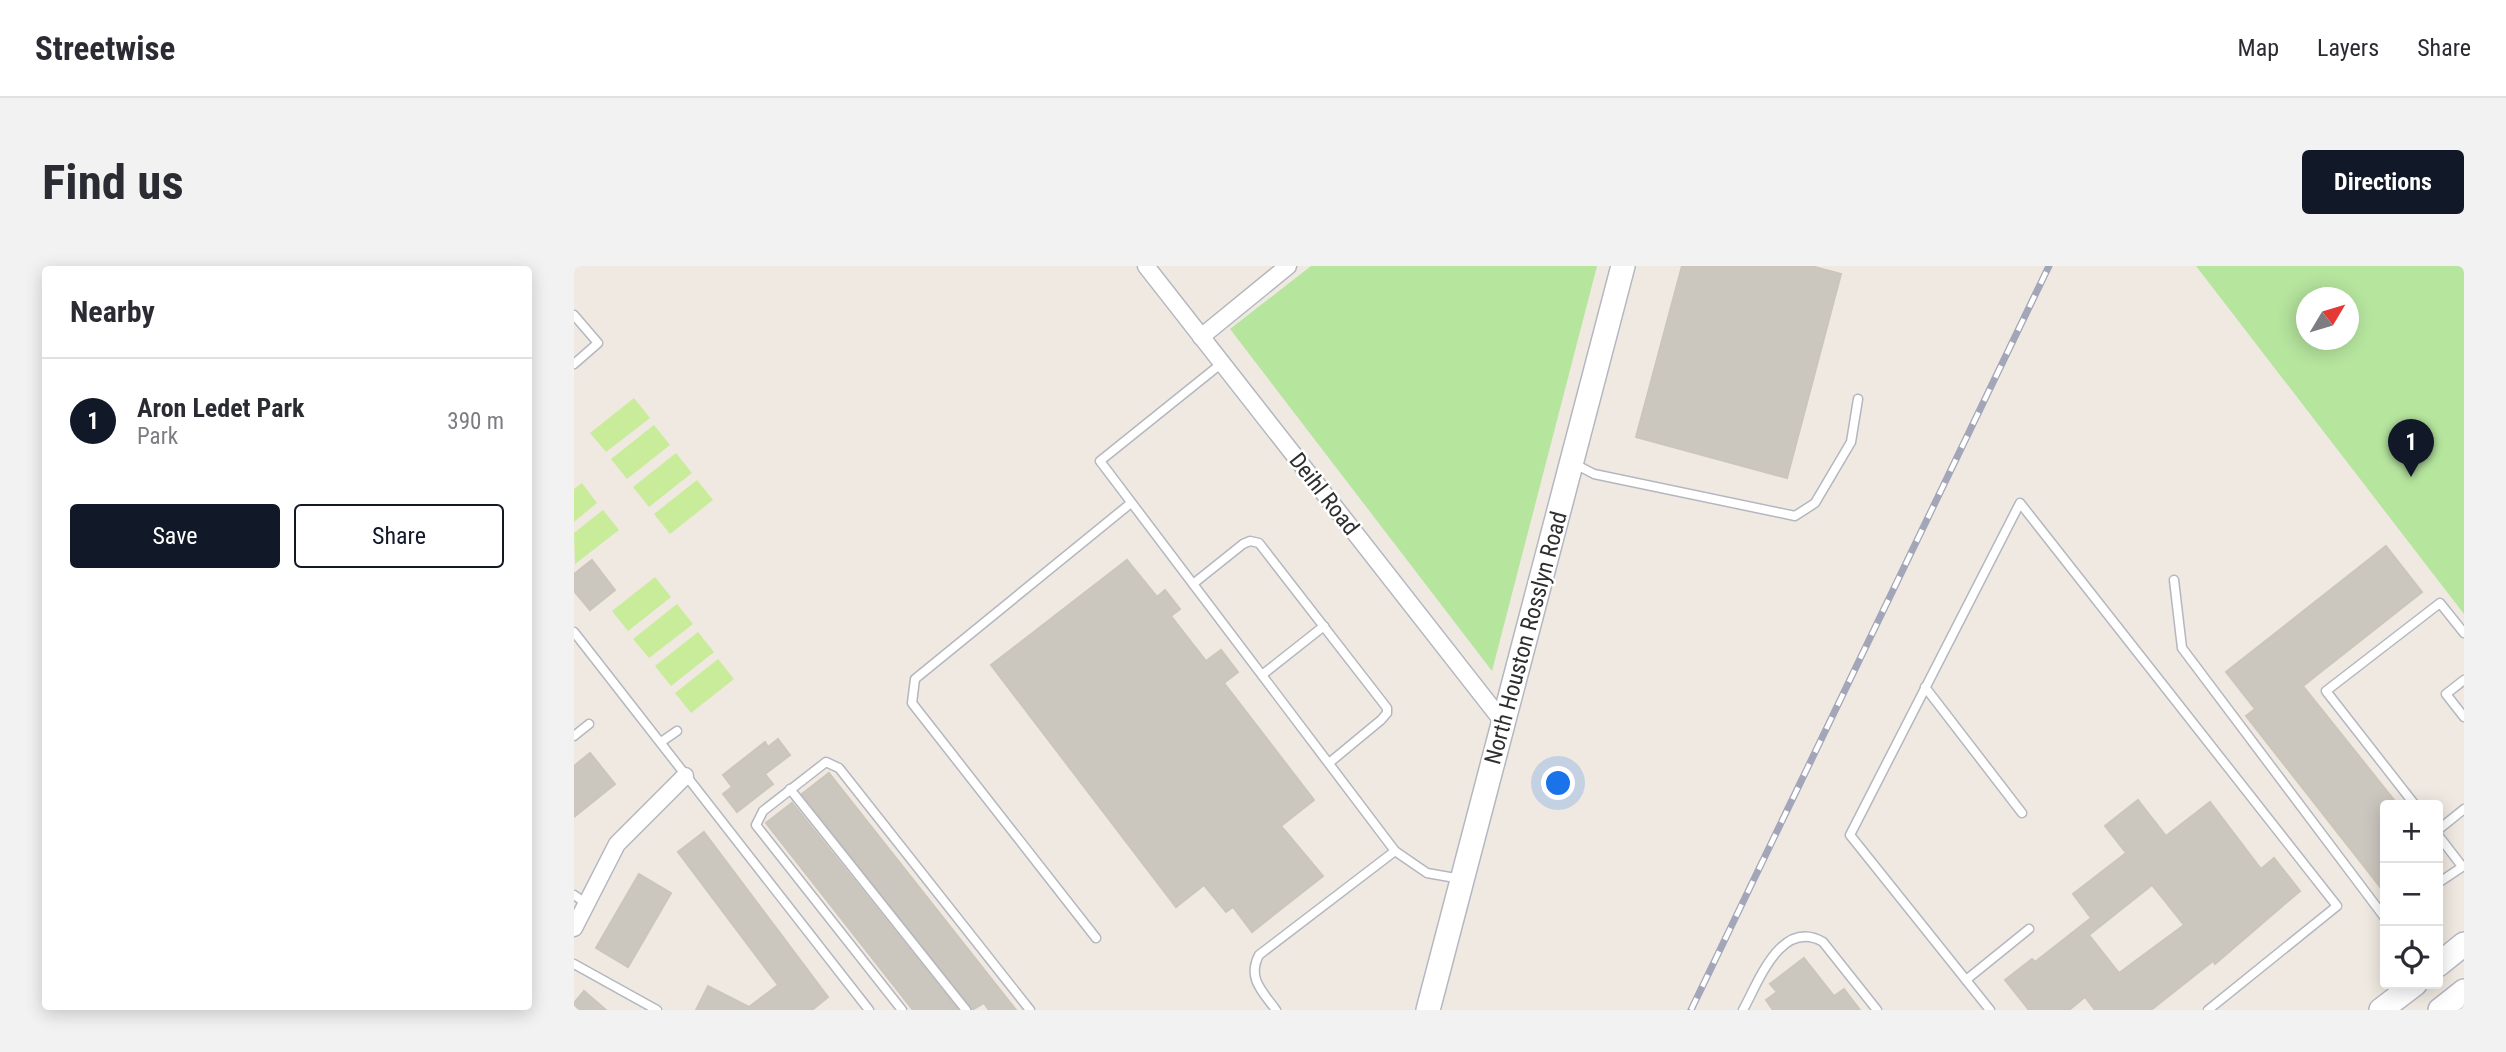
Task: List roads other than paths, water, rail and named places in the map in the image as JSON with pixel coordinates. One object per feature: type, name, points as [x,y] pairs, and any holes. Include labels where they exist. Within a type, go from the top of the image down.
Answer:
[{"type":"street","name":"Deihl Road","points":[[1146,266],[1503,722]]},
{"type":"street","points":[[1201,337],[1288,266]]},
{"type":"street","name":"North Houston Rosslyn Road","points":[[1428,1010],[1623,266]]},
{"type":"street","points":[[574,929],[580,899],[617,844],[685,776]]},
{"type":"street","points":[[2443,961],[2464,944]]},
{"type":"street","points":[[2381,1010],[2408,989]]},
{"type":"street","points":[[2440,1010],[2464,991]]},
{"type":"lane","points":[[574,315],[598,343],[574,364]]},
{"type":"lane","points":[[1222,363],[1100,461],[1395,851],[1427,873],[1462,879]]},
{"type":"lane","points":[[1573,463],[1594,474],[1795,516],[1815,503],[1850,442],[1858,399]]},
{"type":"lane","points":[[1096,938],[912,703],[912,689],[915,679],[1131,503]]},
{"type":"lane","points":[[1990,1010],[1850,835],[2020,503],[2337,906],[2208,1010]]},
{"type":"lane","points":[[1193,584],[1242,544],[1250,541],[1259,543],[1387,708],[1387,713],[1381,720],[1329,763]]},
{"type":"lane","points":[[2174,580],[2182,648],[2380,911]]},
{"type":"lane","points":[[2410,800],[2326,691],[2440,603],[2464,633]]},
{"type":"lane","points":[[1262,675],[1324,626]]},
{"type":"lane","points":[[574,632],[869,1010]]},
{"type":"lane","points":[[2464,680],[2446,694],[2464,717]]},
{"type":"lane","points":[[1925,687],[2022,813]]},
{"type":"lane","points":[[574,736],[589,724]]},
{"type":"lane","points":[[660,742],[677,732]]},
{"type":"lane","points":[[902,1010],[756,825],[763,811],[821,763],[827,762],[839,768],[1030,1010]]},
{"type":"lane","points":[[790,789],[966,1010]]},
{"type":"lane","points":[[2443,826],[2464,809]]},
{"type":"lane","points":[[2443,842],[2462,867],[2443,880]]},
{"type":"lane","points":[[1276,1010],[1255,981],[1252,968],[1259,955],[1395,851]]},
{"type":"lane","points":[[1966,980],[2029,929]]},
{"type":"lane","points":[[1743,1010],[1767,966],[1785,943],[1797,935],[1813,936],[1823,942],[1877,1010]]},
{"type":"lane","points":[[574,964],[657,1010]]},
{"type":"railway","points":[[1691,1010],[2049,266]]},
{"type":"place","name":"Aron Ledet Park","points":[[2411,477]]}]
